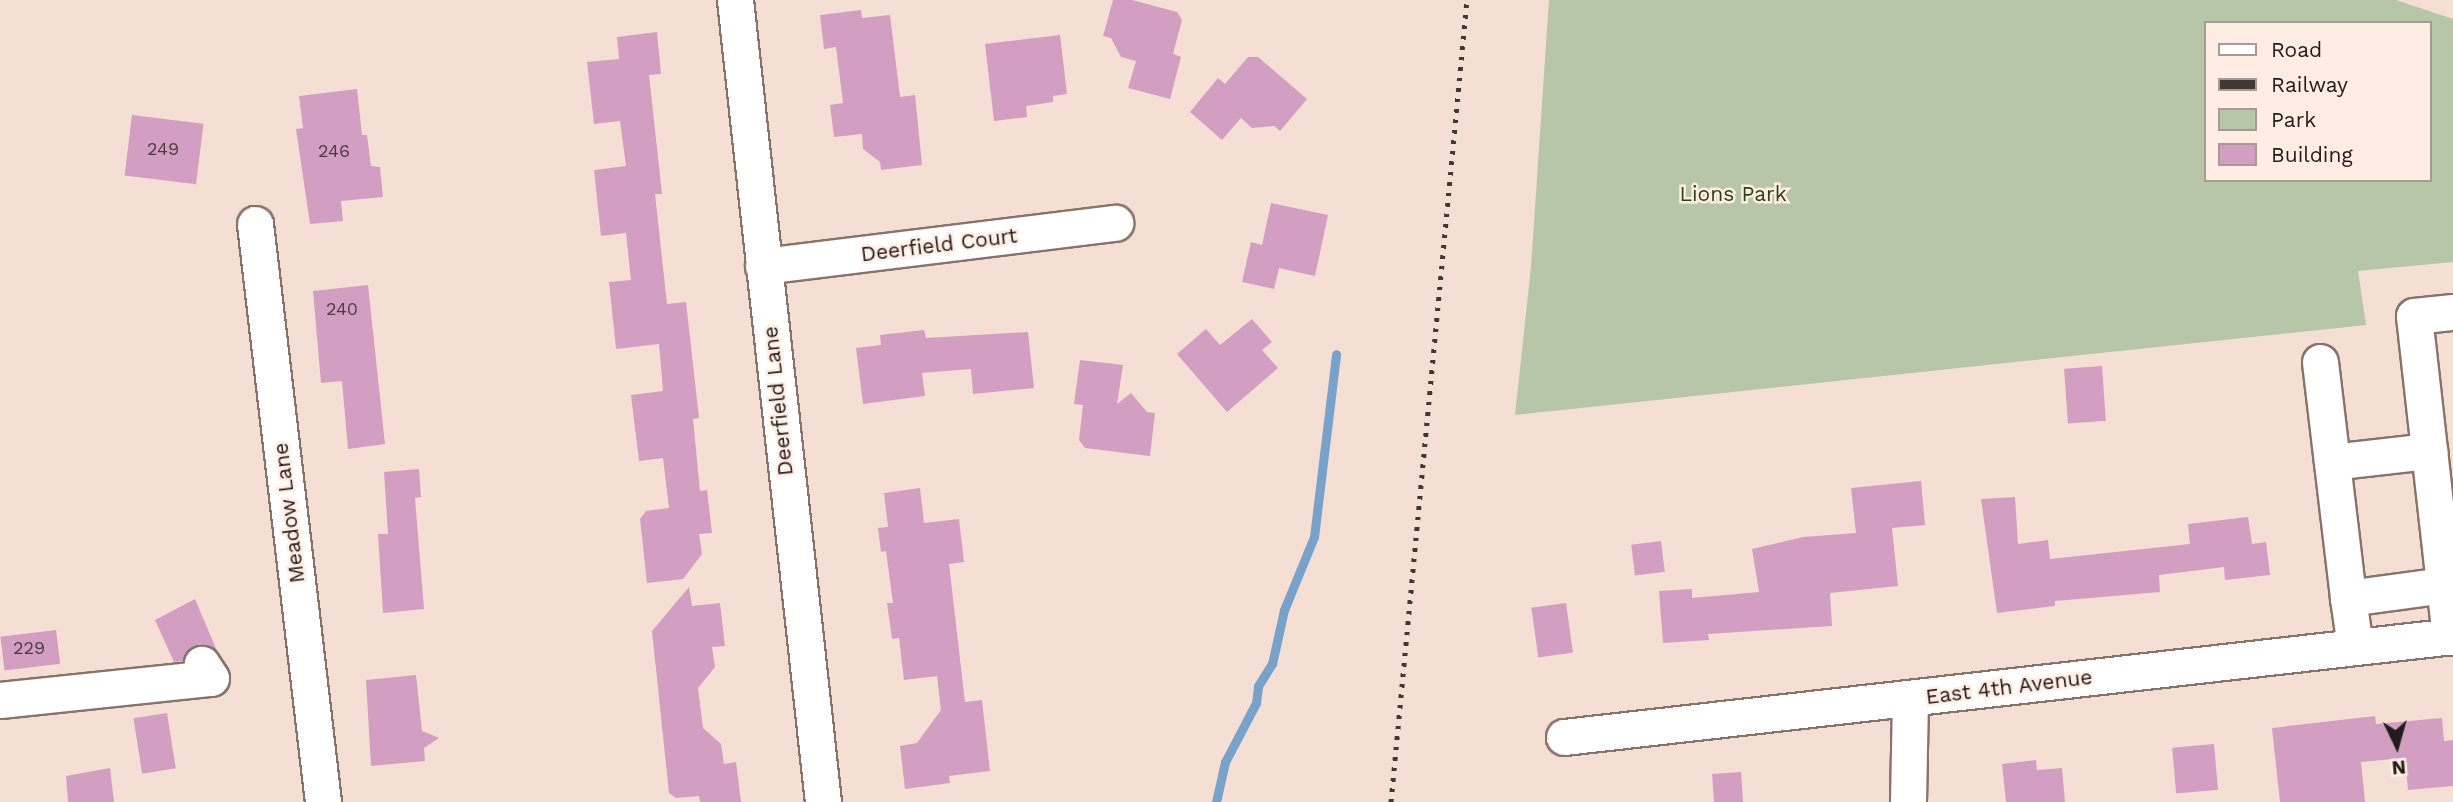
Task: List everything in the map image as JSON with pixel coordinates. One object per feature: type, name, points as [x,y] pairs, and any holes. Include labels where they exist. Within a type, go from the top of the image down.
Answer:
[{"type":"street","name":"Deerfield Lane","points":[[735,0],[823,802]]},
{"type":"street","name":"Deerfield Court","points":[[763,267],[1115,223]]},
{"type":"street","name":"Meadow Lane","points":[[256,224],[323,802]]},
{"type":"street","points":[[2452,636],[2414,316],[2453,312]]},
{"type":"street","points":[[2320,362],[2355,648]]},
{"type":"street","points":[[2332,462],[2429,451]]},
{"type":"street","points":[[2348,598],[2444,586]]},
{"type":"street","name":"East 4th Avenue","points":[[1564,737],[2452,636]]},
{"type":"street","points":[[0,700],[211,678],[202,664]]},
{"type":"street","points":[[1908,802],[1910,699]]},
{"type":"green space","name":"Lions Park","points":[[1549,0],[2396,0],[2453,19],[2453,262],[2358,271],[2366,325],[1515,415],[1531,267]]},
{"type":"building","points":[[1113,0],[1132,0],[1177,12],[1182,20],[1173,54],[1181,57],[1170,99],[1128,88],[1136,61],[1121,57],[1111,38],[1103,36]]},
{"type":"building","points":[[861,10],[862,18],[890,15],[900,97],[915,95],[922,165],[881,170],[880,162],[863,149],[862,134],[834,137],[830,105],[843,103],[836,47],[824,49],[820,15]]},
{"type":"building","points":[[657,32],[661,74],[649,75],[662,194],[655,194],[667,304],[686,302],[699,418],[693,419],[700,491],[707,490],[712,533],[699,534],[702,554],[683,579],[647,583],[640,519],[646,511],[669,508],[663,458],[639,461],[631,395],[663,391],[659,344],[616,349],[609,282],[631,280],[626,233],[601,236],[594,170],[626,166],[620,121],[594,124],[587,62],[619,59],[617,37]]},
{"type":"building","points":[[1060,35],[1067,94],[1053,96],[1053,102],[1026,106],[1027,117],[994,121],[985,44]]},
{"type":"building","points":[[1248,57],[1258,57],[1307,99],[1280,131],[1274,126],[1252,128],[1241,118],[1222,140],[1190,112],[1218,78],[1225,84]]},
{"type":"building","points":[[357,89],[362,135],[367,135],[371,166],[380,167],[383,197],[341,201],[343,221],[310,224],[296,129],[303,128],[299,96]]},
{"type":"building","points":[[132,115],[203,124],[196,184],[125,176]]},
{"type":"building","points":[[1271,203],[1328,215],[1315,276],[1279,268],[1274,289],[1242,282],[1251,242],[1262,245]]},
{"type":"building","points":[[368,285],[385,444],[348,449],[342,381],[321,383],[313,291]]},
{"type":"building","points":[[1252,319],[1272,342],[1262,350],[1278,368],[1227,412],[1177,354],[1206,329],[1220,345]]},
{"type":"building","points":[[924,330],[926,338],[1028,332],[1034,388],[973,394],[971,369],[922,373],[925,396],[863,404],[856,348],[881,345],[880,335]]},
{"type":"building","points":[[1080,360],[1123,365],[1117,404],[1131,393],[1147,412],[1155,413],[1150,456],[1085,448],[1079,440],[1083,405],[1074,404]]},
{"type":"building","points":[[2102,366],[2106,421],[2068,424],[2064,369]]},
{"type":"building","points":[[419,469],[421,497],[415,498],[424,609],[383,613],[378,534],[388,534],[384,472]]},
{"type":"building","points":[[1921,481],[1925,525],[1892,528],[1898,586],[1830,593],[1832,626],[1708,634],[1709,640],[1663,643],[1659,591],[1692,589],[1692,598],[1759,592],[1752,549],[1803,537],[1856,533],[1851,488]]},
{"type":"building","points":[[920,488],[924,523],[959,519],[964,562],[949,564],[965,702],[982,700],[990,771],[949,776],[950,783],[905,789],[900,746],[917,743],[941,710],[937,676],[904,680],[899,638],[892,639],[887,603],[893,603],[886,551],[881,552],[878,528],[888,527],[884,493]]},
{"type":"building","points":[[2015,497],[2018,544],[2048,540],[2050,559],[2190,544],[2188,524],[2248,517],[2252,544],[2266,542],[2270,575],[2225,580],[2224,567],[2159,575],[2160,592],[2055,601],[2055,606],[1997,613],[1981,499]]},
{"type":"building","points":[[1661,541],[1665,572],[1635,575],[1631,545]]},
{"type":"building","points":[[689,587],[692,606],[720,603],[725,646],[712,647],[715,667],[698,688],[703,728],[721,744],[724,764],[736,762],[741,802],[700,802],[699,796],[676,798],[669,793],[652,631]]},
{"type":"building","points":[[195,599],[217,651],[200,644],[191,648],[183,661],[174,662],[155,620]]},
{"type":"building","points":[[1566,603],[1573,653],[1538,657],[1531,608]]},
{"type":"building","points":[[56,630],[60,664],[5,671],[0,637]]},
{"type":"building","points":[[416,675],[422,731],[439,738],[424,748],[425,761],[371,766],[366,680]]},
{"type":"building","points":[[167,713],[176,768],[142,774],[133,718]]},
{"type":"building","points":[[2375,716],[2376,724],[2442,718],[2444,741],[2453,740],[2453,786],[2408,790],[2405,758],[2361,762],[2365,802],[2280,802],[2272,728]]},
{"type":"building","points":[[2214,744],[2218,790],[2176,793],[2172,748]]},
{"type":"building","points":[[2036,760],[2037,770],[2062,768],[2065,802],[2006,802],[2002,764]]},
{"type":"building","points":[[110,768],[114,802],[68,802],[66,776]]},
{"type":"building","points":[[1741,772],[1743,802],[1714,802],[1712,774]]},
{"type":"waterway","points":[[1216,802],[1225,762],[1256,703],[1258,686],[1272,664],[1284,610],[1314,537],[1336,354]]},
{"type":"railway","points":[[1391,802],[1467,0]]}]
